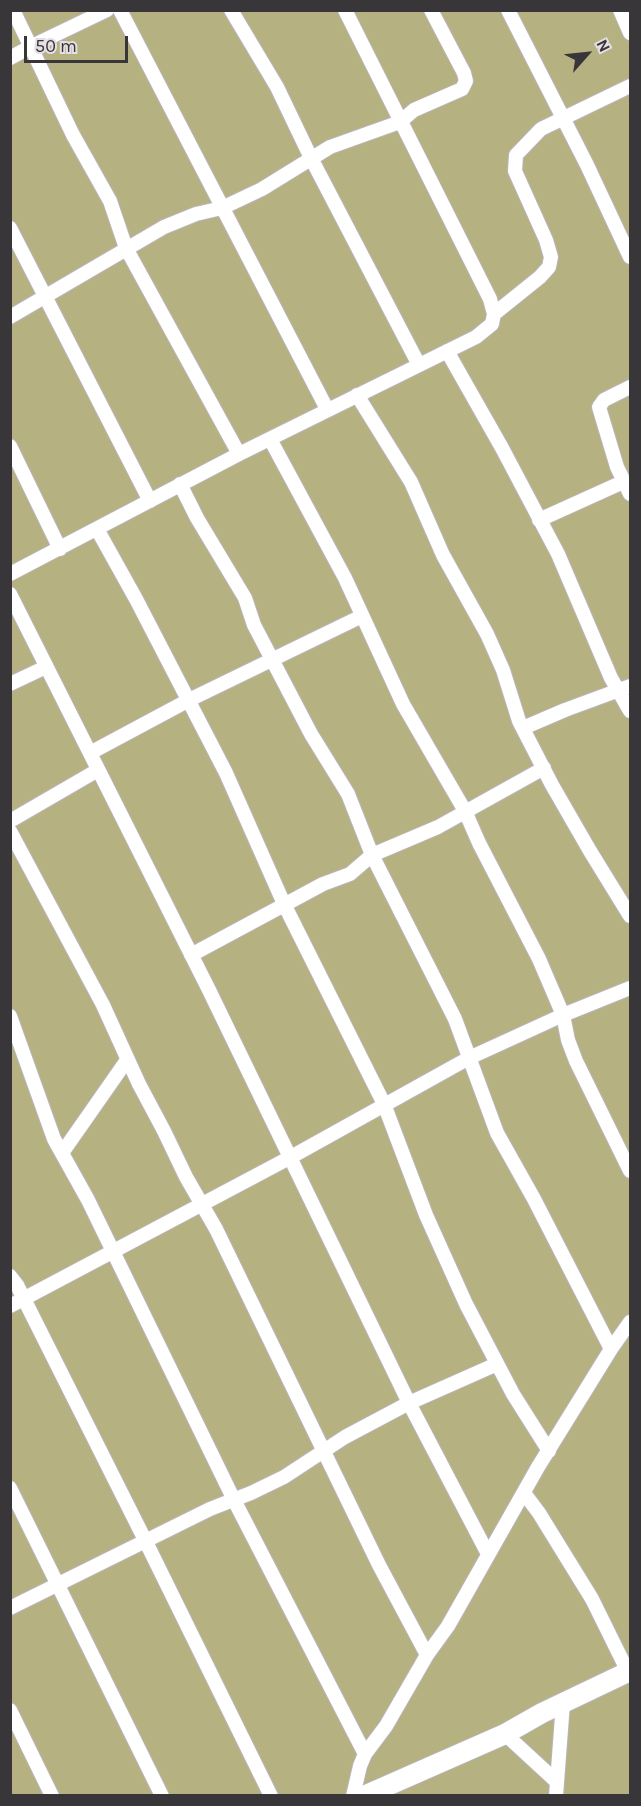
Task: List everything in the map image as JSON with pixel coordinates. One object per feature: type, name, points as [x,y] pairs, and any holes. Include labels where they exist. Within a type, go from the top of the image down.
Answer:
[{"type":"street","points":[[13,10],[73,135],[110,201],[126,248],[239,454]]},
{"type":"street","points":[[10,58],[107,10]]},
{"type":"street","points":[[120,10],[327,409]]},
{"type":"street","points":[[231,10],[277,87],[311,158],[419,365]]},
{"type":"street","points":[[345,10],[490,299],[495,314]]},
{"type":"street","points":[[10,317],[164,227],[196,214],[222,208],[262,189],[311,158],[345,141],[400,122],[414,110],[454,94],[465,85],[466,81],[460,63],[431,10]]},
{"type":"street","points":[[508,10],[630,257]]},
{"type":"street","points":[[620,10],[630,33]]},
{"type":"street","points":[[10,574],[180,484],[486,330],[492,324],[495,314],[540,277],[550,262],[550,249],[515,171],[516,155],[541,129],[630,86]]},
{"type":"street","points":[[10,228],[150,501]]},
{"type":"street","points":[[447,351],[558,554],[608,670],[625,689],[630,711]]},
{"type":"street","points":[[539,520],[627,488],[617,467],[599,407],[604,400],[630,387]]},
{"type":"street","points":[[357,395],[411,482],[443,555],[487,634],[523,728],[590,851],[630,916]]},
{"type":"street","points":[[270,439],[345,578],[403,704],[465,811],[539,959],[563,1015],[568,1040],[576,1061],[630,1171]]},
{"type":"street","points":[[10,446],[60,549]]},
{"type":"street","points":[[180,484],[197,518],[245,598],[254,625],[311,734],[348,794],[372,855],[455,1019],[497,1133],[534,1199],[611,1349]]},
{"type":"street","points":[[97,529],[226,773],[284,904],[384,1104],[426,1215],[466,1304],[513,1394],[549,1451]]},
{"type":"street","points":[[10,594],[192,955],[409,1403],[488,1554]]},
{"type":"street","points":[[90,753],[189,700],[362,616]]},
{"type":"street","points":[[10,684],[46,667]]},
{"type":"street","points":[[523,728],[575,706],[625,689]]},
{"type":"street","points":[[192,955],[284,904],[350,873],[372,855],[438,827],[544,768]]},
{"type":"street","points":[[10,821],[98,770]]},
{"type":"street","points":[[10,831],[103,1005],[127,1060],[216,1229],[379,1565],[427,1656]]},
{"type":"street","points":[[17,1302],[291,1157],[469,1058],[563,1015],[630,988]]},
{"type":"street","points":[[10,1016],[48,1123],[62,1153],[88,1200],[234,1500],[365,1754]]},
{"type":"street","points":[[62,1153],[127,1060]]},
{"type":"street","points":[[10,1276],[17,1302],[146,1542],[271,1796]]},
{"type":"street","points":[[353,1796],[365,1754],[386,1726],[427,1656],[448,1626],[549,1451],[630,1322]]},
{"type":"street","points":[[10,1608],[210,1509],[284,1477],[345,1437],[409,1403],[497,1364]]},
{"type":"street","points":[[10,1488],[162,1796]]},
{"type":"street","points":[[364,1796],[505,1734],[629,1671],[588,1592],[539,1513],[524,1494]]},
{"type":"street","points":[[556,1788],[563,1703]]},
{"type":"street","points":[[10,1710],[52,1796]]},
{"type":"street","points":[[505,1734],[556,1788]]},
{"type":"shaded area","points":[[11,11],[630,11],[630,1795],[11,1795]]}]
